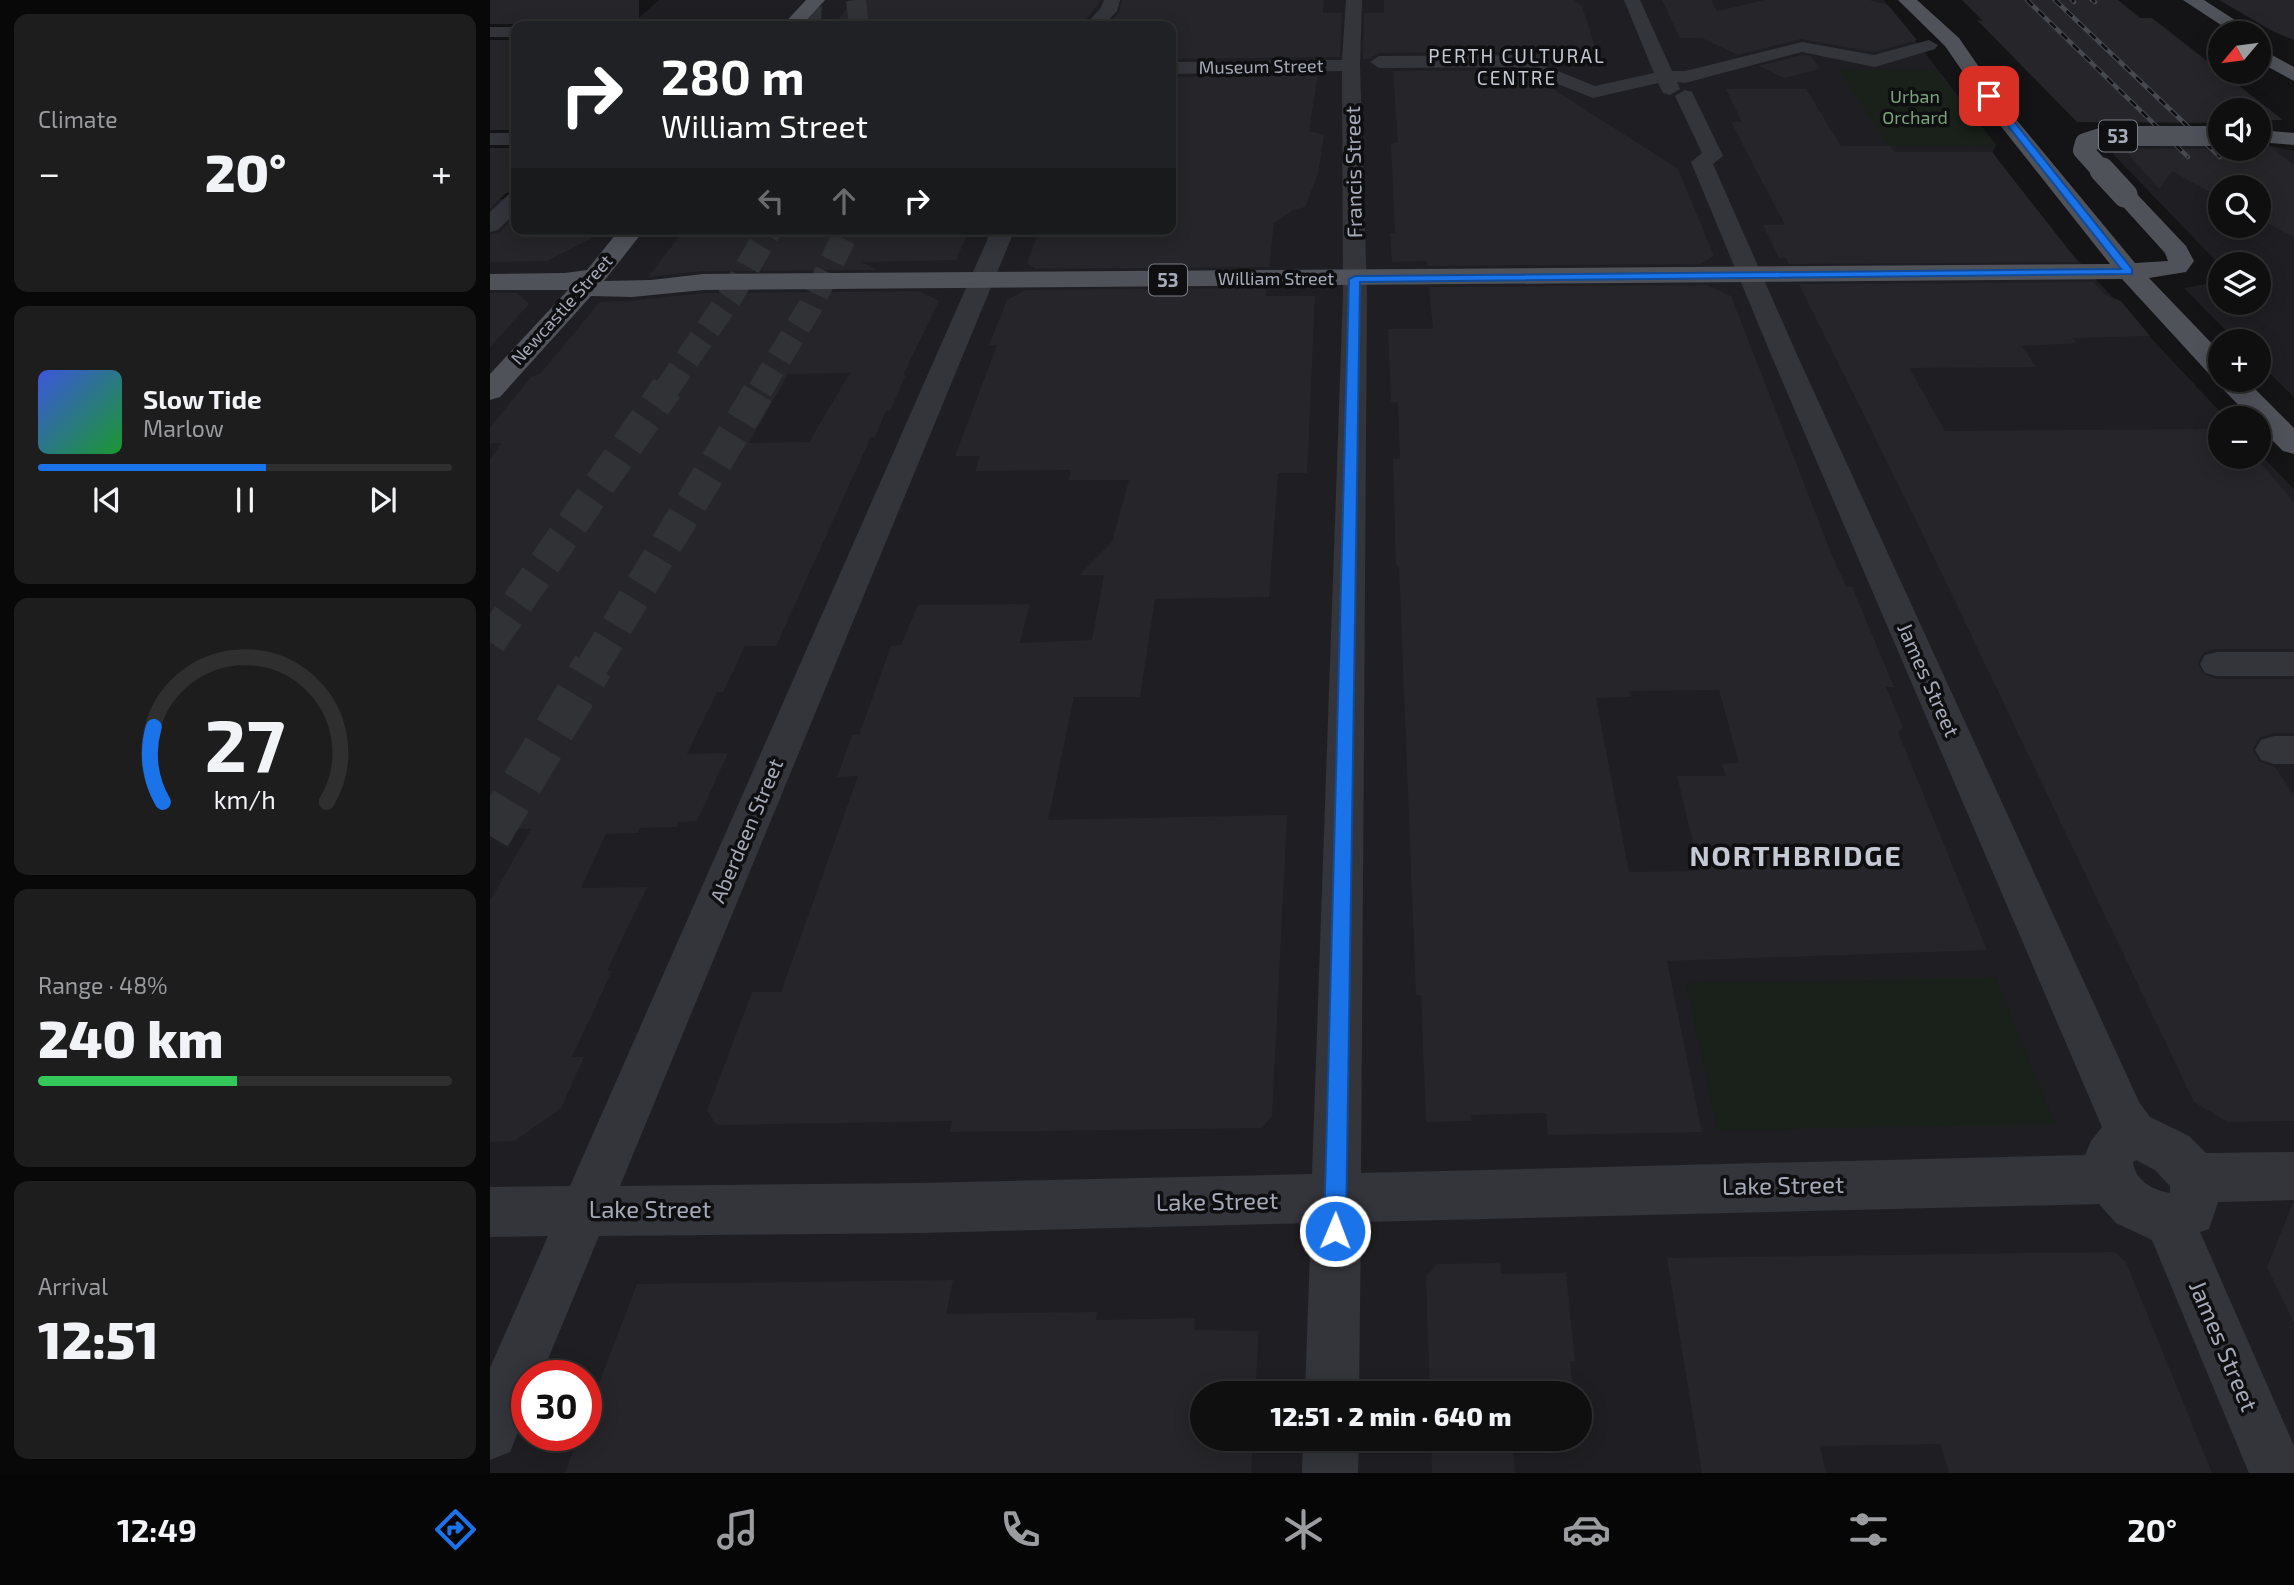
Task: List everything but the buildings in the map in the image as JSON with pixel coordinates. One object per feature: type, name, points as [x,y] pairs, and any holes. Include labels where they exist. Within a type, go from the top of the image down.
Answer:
[{"type":"main road","points":[[796,21],[816,0]]},
{"type":"main road","points":[[811,21],[830,0]]},
{"type":"main road","points":[[1907,0],[1952,42],[2003,116],[2129,272],[2208,356]]},
{"type":"main road","points":[[1931,0],[1940,10],[1952,42]]},
{"type":"main road","points":[[2171,0],[2208,23]]},
{"type":"main road","points":[[2192,0],[2226,21]]},
{"type":"main road","points":[[2272,49],[2294,62]]},
{"type":"main road","points":[[2272,62],[2294,75]]},
{"type":"main road","name":"William Street","points":[[490,282],[668,286],[703,282],[1751,276],[2163,270],[2173,269],[2180,264],[2177,251],[2082,146],[2089,140],[2102,137],[2208,136]]},
{"type":"main road","points":[[2271,137],[2294,139]]},
{"type":"main road","name":"Newcastle Street","points":[[490,391],[581,282],[610,235]]},
{"type":"main road","name":"Newcastle Street","points":[[490,366],[581,282],[627,235]]},
{"type":"main road","points":[[2242,392],[2294,445]]},
{"type":"street","points":[[1092,21],[1096,0]]},
{"type":"street","points":[[1097,21],[1108,11],[1112,0]]},
{"type":"street","name":"Francis Street","points":[[1332,1381],[1355,279],[1365,64],[1354,0]]},
{"type":"street","points":[[1632,0],[1673,87]]},
{"type":"street","points":[[490,32],[511,32]]},
{"type":"street","name":"Museum Street","points":[[1176,68],[1518,61],[1593,92],[1673,87],[1685,77],[1802,47],[1875,61],[1929,45]]},
{"type":"street","name":"James Street","points":[[1673,87],[1710,153],[1702,162],[1751,276],[2122,1118],[2135,1137]]},
{"type":"street","points":[[490,139],[511,139]]},
{"type":"street","points":[[490,225],[511,205]]},
{"type":"street","name":"Aberdeen Street","points":[[490,1433],[1001,235]]},
{"type":"street","points":[[2217,664],[2294,664]]},
{"type":"street","points":[[2181,1199],[2185,1165],[2162,1145],[2135,1137],[2113,1144],[2108,1154],[2107,1166],[2111,1179],[2129,1202],[2156,1217],[2181,1199],[2294,1176]]},
{"type":"street","name":"Lake Street","points":[[490,1212],[921,1208],[2111,1179]]},
{"type":"street","name":"James Street","points":[[2181,1199],[2277,1473]]},
{"type":"street","points":[[1330,1473],[1331,1451]]},
{"type":"shaded area","points":[[659,0],[1884,0],[1996,145],[1992,153],[2073,255],[2215,406],[2208,406],[2208,469],[2271,469],[2271,465],[2294,489],[2294,1473],[490,1473],[490,199],[511,199],[511,235],[1176,235],[1176,21],[635,21]]},
{"type":"shaded area","points":[[2208,145],[2208,161],[2271,161],[2271,146],[2294,151],[2294,397],[2271,375],[2271,329],[2224,329],[2210,315],[2271,315],[2271,252],[2208,253],[2113,154],[2115,149]]},
{"type":"shaded area","points":[[2208,283],[2208,312],[2184,288]]},
{"type":"green space","name":"Urban Orchard","points":[[1838,69],[1935,69],[1996,145],[1890,146]]},
{"type":"green space","points":[[1996,978],[2055,1124],[1717,1130],[1686,983]]},
{"type":"tunnel","points":[[811,21],[812,0]]},
{"type":"tunnel","points":[[856,0],[858,21]]},
{"type":"tunnel","points":[[666,390],[730,297],[766,235]]},
{"type":"tunnel","points":[[760,390],[810,307],[845,235]]},
{"type":"tunnel","points":[[490,642],[667,388]]},
{"type":"tunnel","points":[[592,667],[761,388]]},
{"type":"tunnel","points":[[490,836],[593,666]]},
{"type":"railway","points":[[2027,0],[2188,157]]},
{"type":"railway","points":[[2055,0],[2208,146]]},
{"type":"district","name":"PERTH CULTURAL CENTRE","points":[[1517,67]]},
{"type":"district","name":"NORTHBRIDGE","points":[[1796,856]]},
{"type":"route","points":[[1335,1231],[1355,279],[2129,272],[1989,96]]}]
